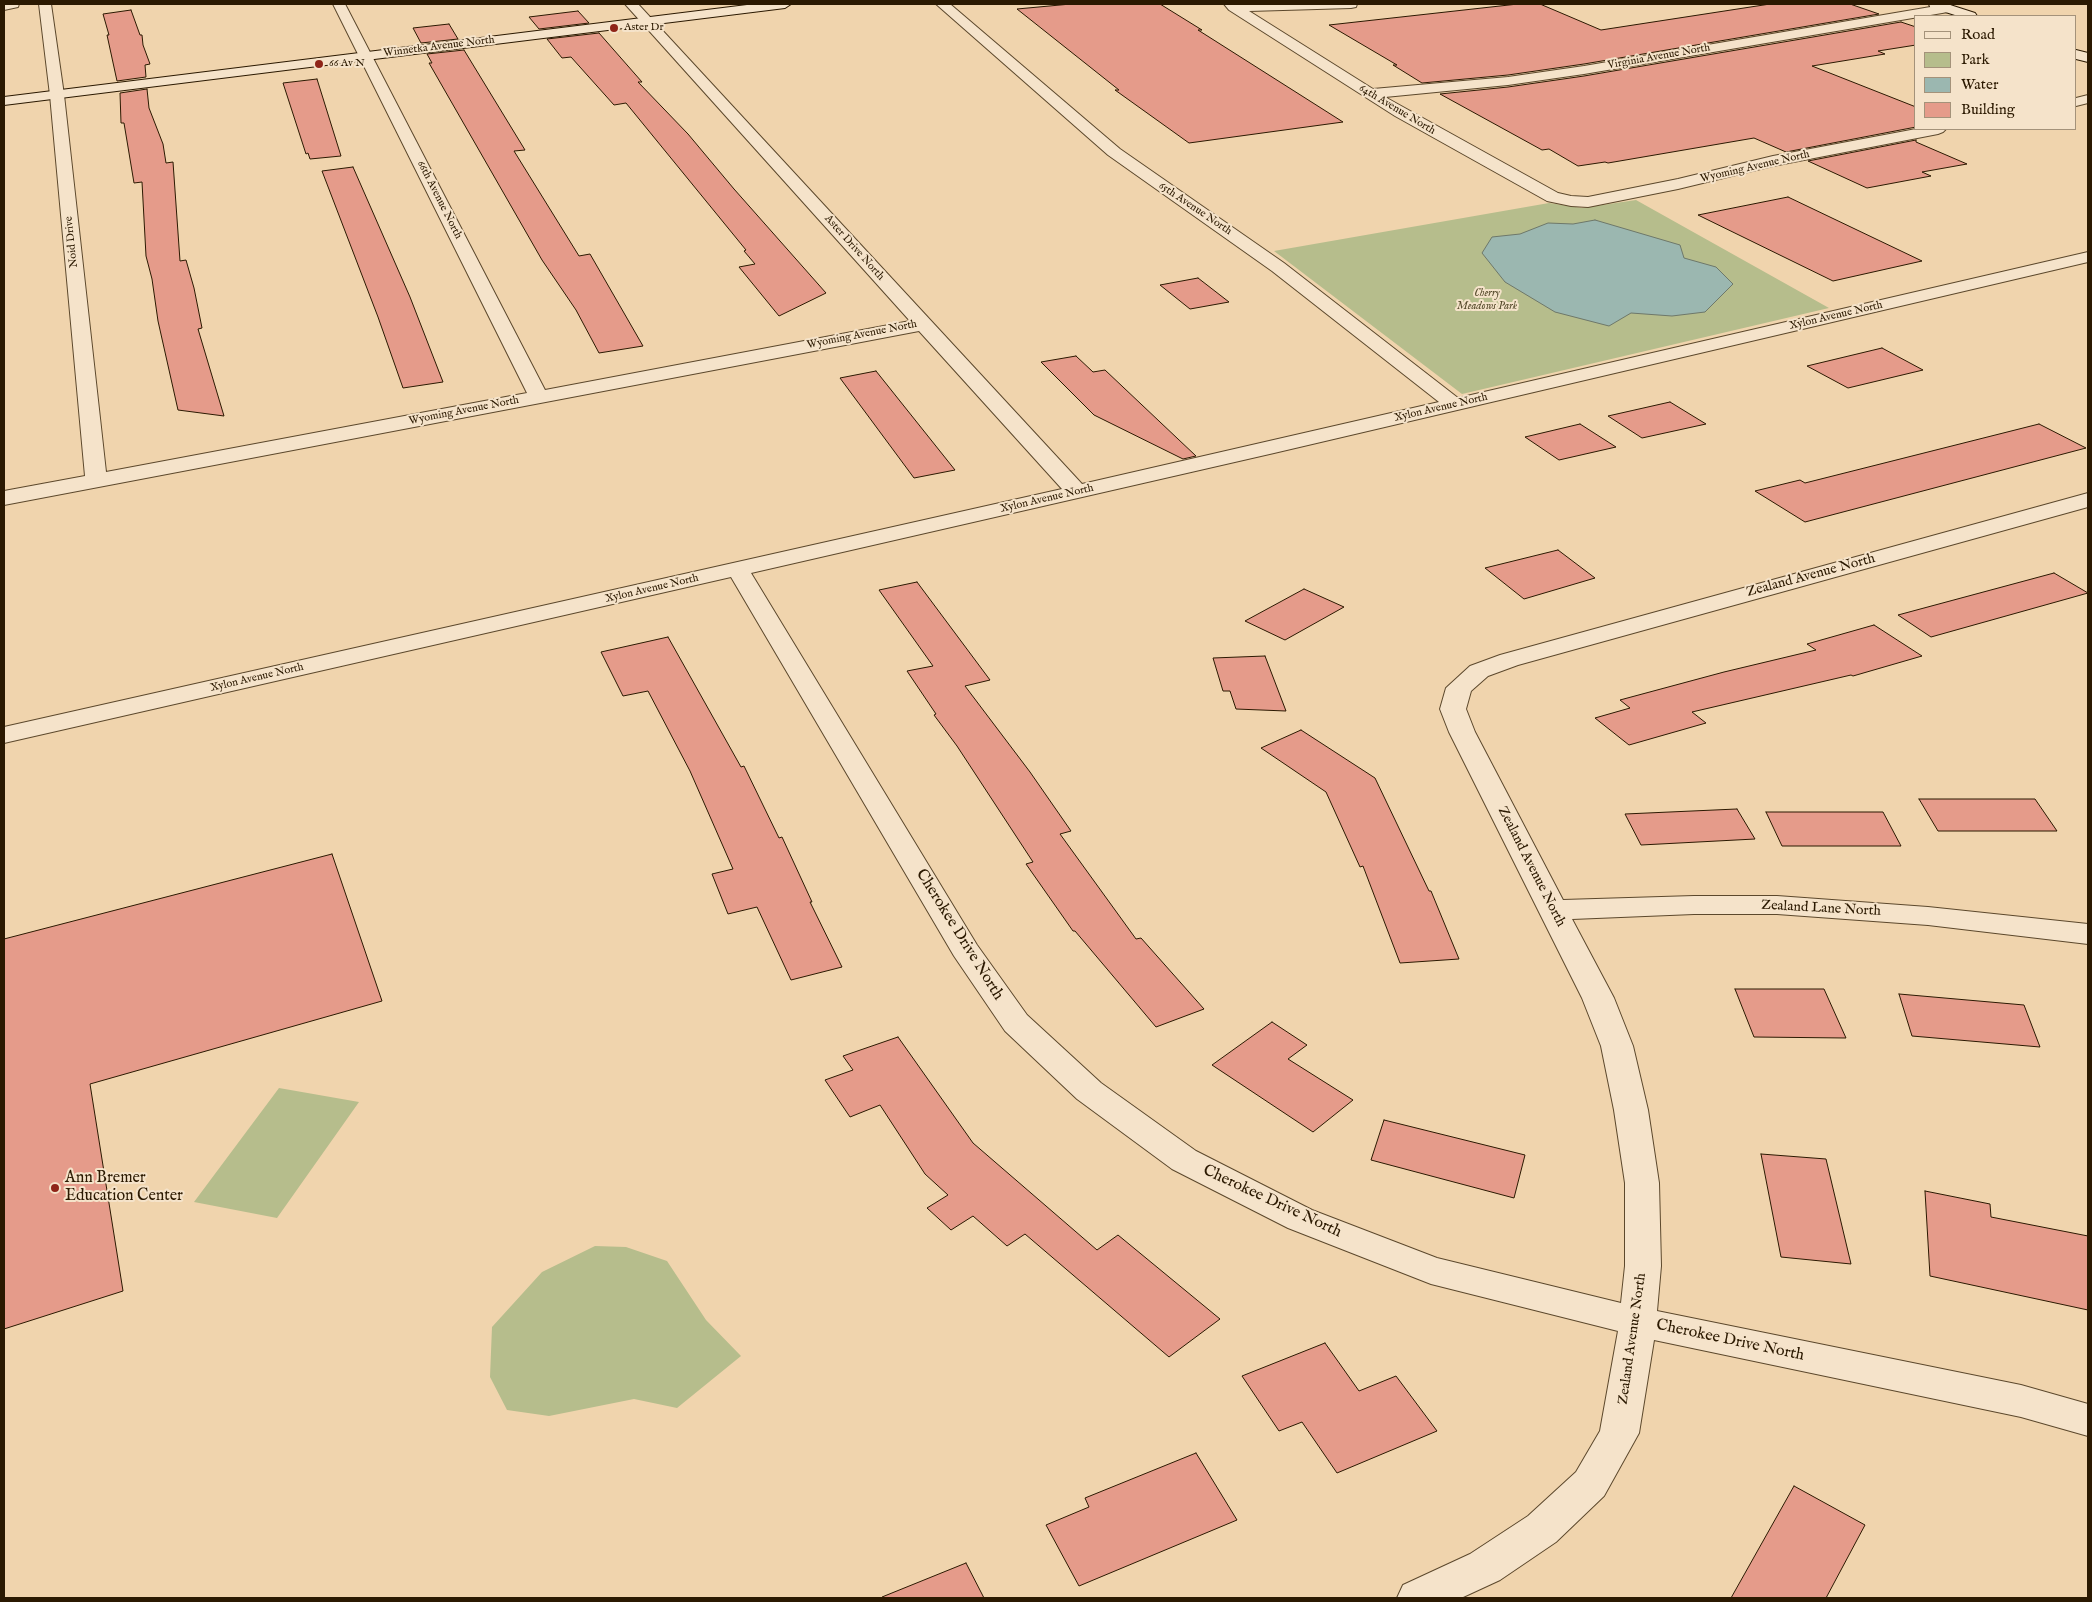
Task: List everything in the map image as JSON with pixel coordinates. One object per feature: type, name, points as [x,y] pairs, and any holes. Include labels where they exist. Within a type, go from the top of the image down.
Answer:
[{"type":"street","points":[[4,6],[13,4]]},
{"type":"street","name":"Noid Drive","points":[[46,4],[96,480]]},
{"type":"street","name":"66th Avenue North","points":[[339,4],[539,397]]},
{"type":"street","name":"Aster Drive North","points":[[631,4],[1077,492]]},
{"type":"street","name":"Winnetka Avenue North","points":[[4,102],[785,4]]},
{"type":"street","name":"65th Avenue North","points":[[942,4],[1114,152],[1278,267],[1455,405]]},
{"type":"street","points":[[1232,5],[1351,4]]},
{"type":"street","name":"64th Avenue North","points":[[1232,5],[1370,94],[1553,197],[1571,201]]},
{"type":"street","points":[[1941,6],[1967,15]]},
{"type":"street","name":"Virginia Avenue North","points":[[1370,94],[1508,81],[1941,6]]},
{"type":"street","name":"Wyoming Avenue North","points":[[1571,201],[1588,202],[1678,184],[1773,161],[1933,130]]},
{"type":"street","name":"Xylon Avenue North","points":[[4,735],[738,570],[2088,257]]},
{"type":"street","name":"Wyoming Avenue North","points":[[4,498],[924,324]]},
{"type":"street","name":"Zealand Avenue North","points":[[1418,1598],[1485,1567],[1542,1529],[1590,1484],[1620,1433],[1638,1322],[1643,1266],[1642,1183],[1631,1110],[1617,1046],[1598,998],[1462,732],[1453,710],[1459,688],[1479,671],[1509,660],[2084,504]]},
{"type":"street","name":"Cherokee Drive North","points":[[738,570],[965,949],[1016,1023],[1089,1091],[1184,1160],[1300,1219],[1431,1270],[1638,1322],[2021,1401],[2088,1420]]},
{"type":"street","name":"Zealand Lane North","points":[[1553,910],[1694,905],[1786,906],[1910,914],[2088,934]]},
{"type":"green space","name":"Cherry Meadows Park","points":[[1636,200],[1829,308],[1462,394],[1274,251],[1549,203],[1582,208]]},
{"type":"green space","points":[[279,1088],[359,1102],[277,1218],[194,1202]]},
{"type":"green space","points":[[595,1246],[626,1247],[667,1261],[706,1320],[741,1356],[677,1408],[634,1399],[549,1416],[507,1410],[490,1377],[492,1327],[542,1272]]},
{"type":"water","points":[[1595,220],[1680,245],[1684,258],[1716,267],[1733,284],[1705,312],[1672,316],[1631,313],[1609,326],[1555,312],[1505,282],[1482,253],[1492,237],[1520,234],[1548,223],[1573,224]]},
{"type":"building","points":[[1071,4],[1160,4],[1343,122],[1189,143],[1115,90],[1119,90],[1017,9]]},
{"type":"building","points":[[1518,4],[1540,4],[1601,30],[1770,4],[1850,4],[1879,14],[1584,64],[1508,75],[1422,83],[1393,65],[1397,65],[1329,25]]},
{"type":"building","points":[[131,10],[140,35],[142,35],[143,45],[150,64],[145,65],[146,77],[117,81],[107,35],[109,35],[103,14]]},
{"type":"building","points":[[578,11],[589,23],[539,29],[529,17]]},
{"type":"building","points":[[1901,22],[1914,26],[1914,45],[1878,51],[1885,54],[1812,66],[1914,106],[1914,127],[1786,152],[1754,138],[1608,163],[1578,166],[1549,149],[1542,150],[1440,94],[1584,76]]},
{"type":"building","points":[[449,24],[458,39],[421,43],[413,28]]},
{"type":"building","points":[[599,33],[642,82],[638,82],[688,134],[826,293],[779,316],[739,267],[755,264],[744,251],[746,250],[626,103],[614,105],[571,57],[562,58],[547,39]]},
{"type":"building","points":[[464,50],[525,150],[514,151],[579,256],[590,254],[643,346],[599,353],[576,310],[542,260],[429,63],[432,63],[427,54]]},
{"type":"building","points":[[317,79],[341,156],[310,159],[308,153],[306,154],[283,83]]},
{"type":"building","points":[[147,89],[149,108],[163,144],[166,163],[173,162],[180,261],[186,260],[194,288],[202,328],[198,329],[224,416],[178,410],[146,256],[142,182],[134,183],[124,123],[121,123],[120,93]]},
{"type":"building","points":[[1916,140],[1916,142],[1967,164],[1922,172],[1931,176],[1867,188],[1808,161]]},
{"type":"building","points":[[353,167],[410,297],[443,382],[403,388],[322,171]]},
{"type":"building","points":[[1788,197],[1922,261],[1833,281],[1698,215]]},
{"type":"building","points":[[1198,278],[1229,302],[1190,309],[1160,285]]},
{"type":"building","points":[[1882,348],[1923,370],[1848,388],[1807,366]]},
{"type":"building","points":[[1076,356],[1093,372],[1105,370],[1196,456],[1183,459],[1094,415],[1041,362]]},
{"type":"building","points":[[876,371],[955,470],[914,478],[840,378]]},
{"type":"building","points":[[1670,402],[1706,424],[1642,438],[1608,416]]},
{"type":"building","points":[[1580,424],[1616,447],[1559,460],[1525,437]]},
{"type":"building","points":[[2039,424],[2086,448],[1805,522],[1755,491],[1800,480],[1805,483]]},
{"type":"building","points":[[1558,550],[1595,578],[1524,599],[1485,568]]},
{"type":"building","points":[[2054,573],[2088,593],[1931,637],[1898,615]]},
{"type":"building","points":[[917,582],[990,680],[965,686],[1030,772],[1071,831],[1060,834],[1136,939],[1141,938],[1204,1009],[1156,1027],[1075,931],[1073,931],[1026,864],[1033,862],[957,746],[934,715],[936,714],[907,671],[933,666],[879,590]]},
{"type":"building","points":[[1304,589],[1344,607],[1285,640],[1245,621]]},
{"type":"building","points":[[1874,625],[1922,656],[1853,676],[1692,712],[1706,723],[1629,745],[1595,718],[1630,708],[1620,700],[1816,650],[1807,644]]},
{"type":"building","points":[[668,637],[741,767],[744,766],[779,838],[782,837],[812,902],[810,902],[842,967],[791,980],[757,907],[728,914],[712,874],[733,869],[690,771],[648,691],[623,696],[601,652]]},
{"type":"building","points":[[1265,656],[1286,711],[1236,709],[1230,691],[1223,691],[1213,658]]},
{"type":"building","points":[[1301,730],[1375,778],[1429,891],[1431,891],[1459,959],[1400,963],[1363,866],[1360,867],[1326,792],[1261,748]]},
{"type":"building","points":[[1919,799],[2035,799],[2057,831],[1938,831]]},
{"type":"building","points":[[1737,809],[1755,839],[1641,845],[1625,814]]},
{"type":"building","points":[[1766,812],[1883,812],[1901,846],[1782,846]]},
{"type":"building","name":"Ann Bremer Education Center","points":[[332,854],[382,1001],[90,1084],[123,1291],[4,1329],[4,939]]},
{"type":"building","points":[[1735,989],[1824,989],[1846,1038],[1754,1037]]},
{"type":"building","points":[[1899,994],[2024,1005],[2040,1047],[1912,1036]]},
{"type":"building","points":[[1272,1022],[1307,1045],[1288,1059],[1353,1100],[1313,1132],[1212,1065]]},
{"type":"building","points":[[898,1037],[973,1143],[1097,1250],[1118,1235],[1220,1319],[1169,1357],[1025,1234],[1007,1246],[973,1216],[951,1230],[927,1208],[948,1195],[925,1174],[880,1105],[850,1117],[825,1080],[853,1070],[843,1056]]},
{"type":"building","points":[[1384,1120],[1525,1155],[1514,1198],[1371,1160]]},
{"type":"building","points":[[1761,1154],[1826,1159],[1851,1264],[1781,1257]]},
{"type":"building","points":[[1925,1191],[1990,1204],[1991,1217],[2088,1236],[2088,1310],[1930,1276]]},
{"type":"building","points":[[1325,1343],[1359,1391],[1396,1376],[1437,1431],[1337,1473],[1302,1422],[1279,1431],[1242,1376]]},
{"type":"building","points":[[1196,1453],[1237,1520],[1079,1586],[1046,1525],[1089,1507],[1085,1498]]},
{"type":"building","points":[[1794,1486],[1865,1525],[1826,1598],[1731,1598]]},
{"type":"building","points":[[966,1563],[984,1598],[882,1598],[882,1597]]},
{"type":"place","name":"Aster Dr","points":[[614,28]]},
{"type":"place","name":"66 Av N","points":[[319,64]]},
{"type":"place","name":"Ann Bremer Education Center","points":[[55,1188]]}]
